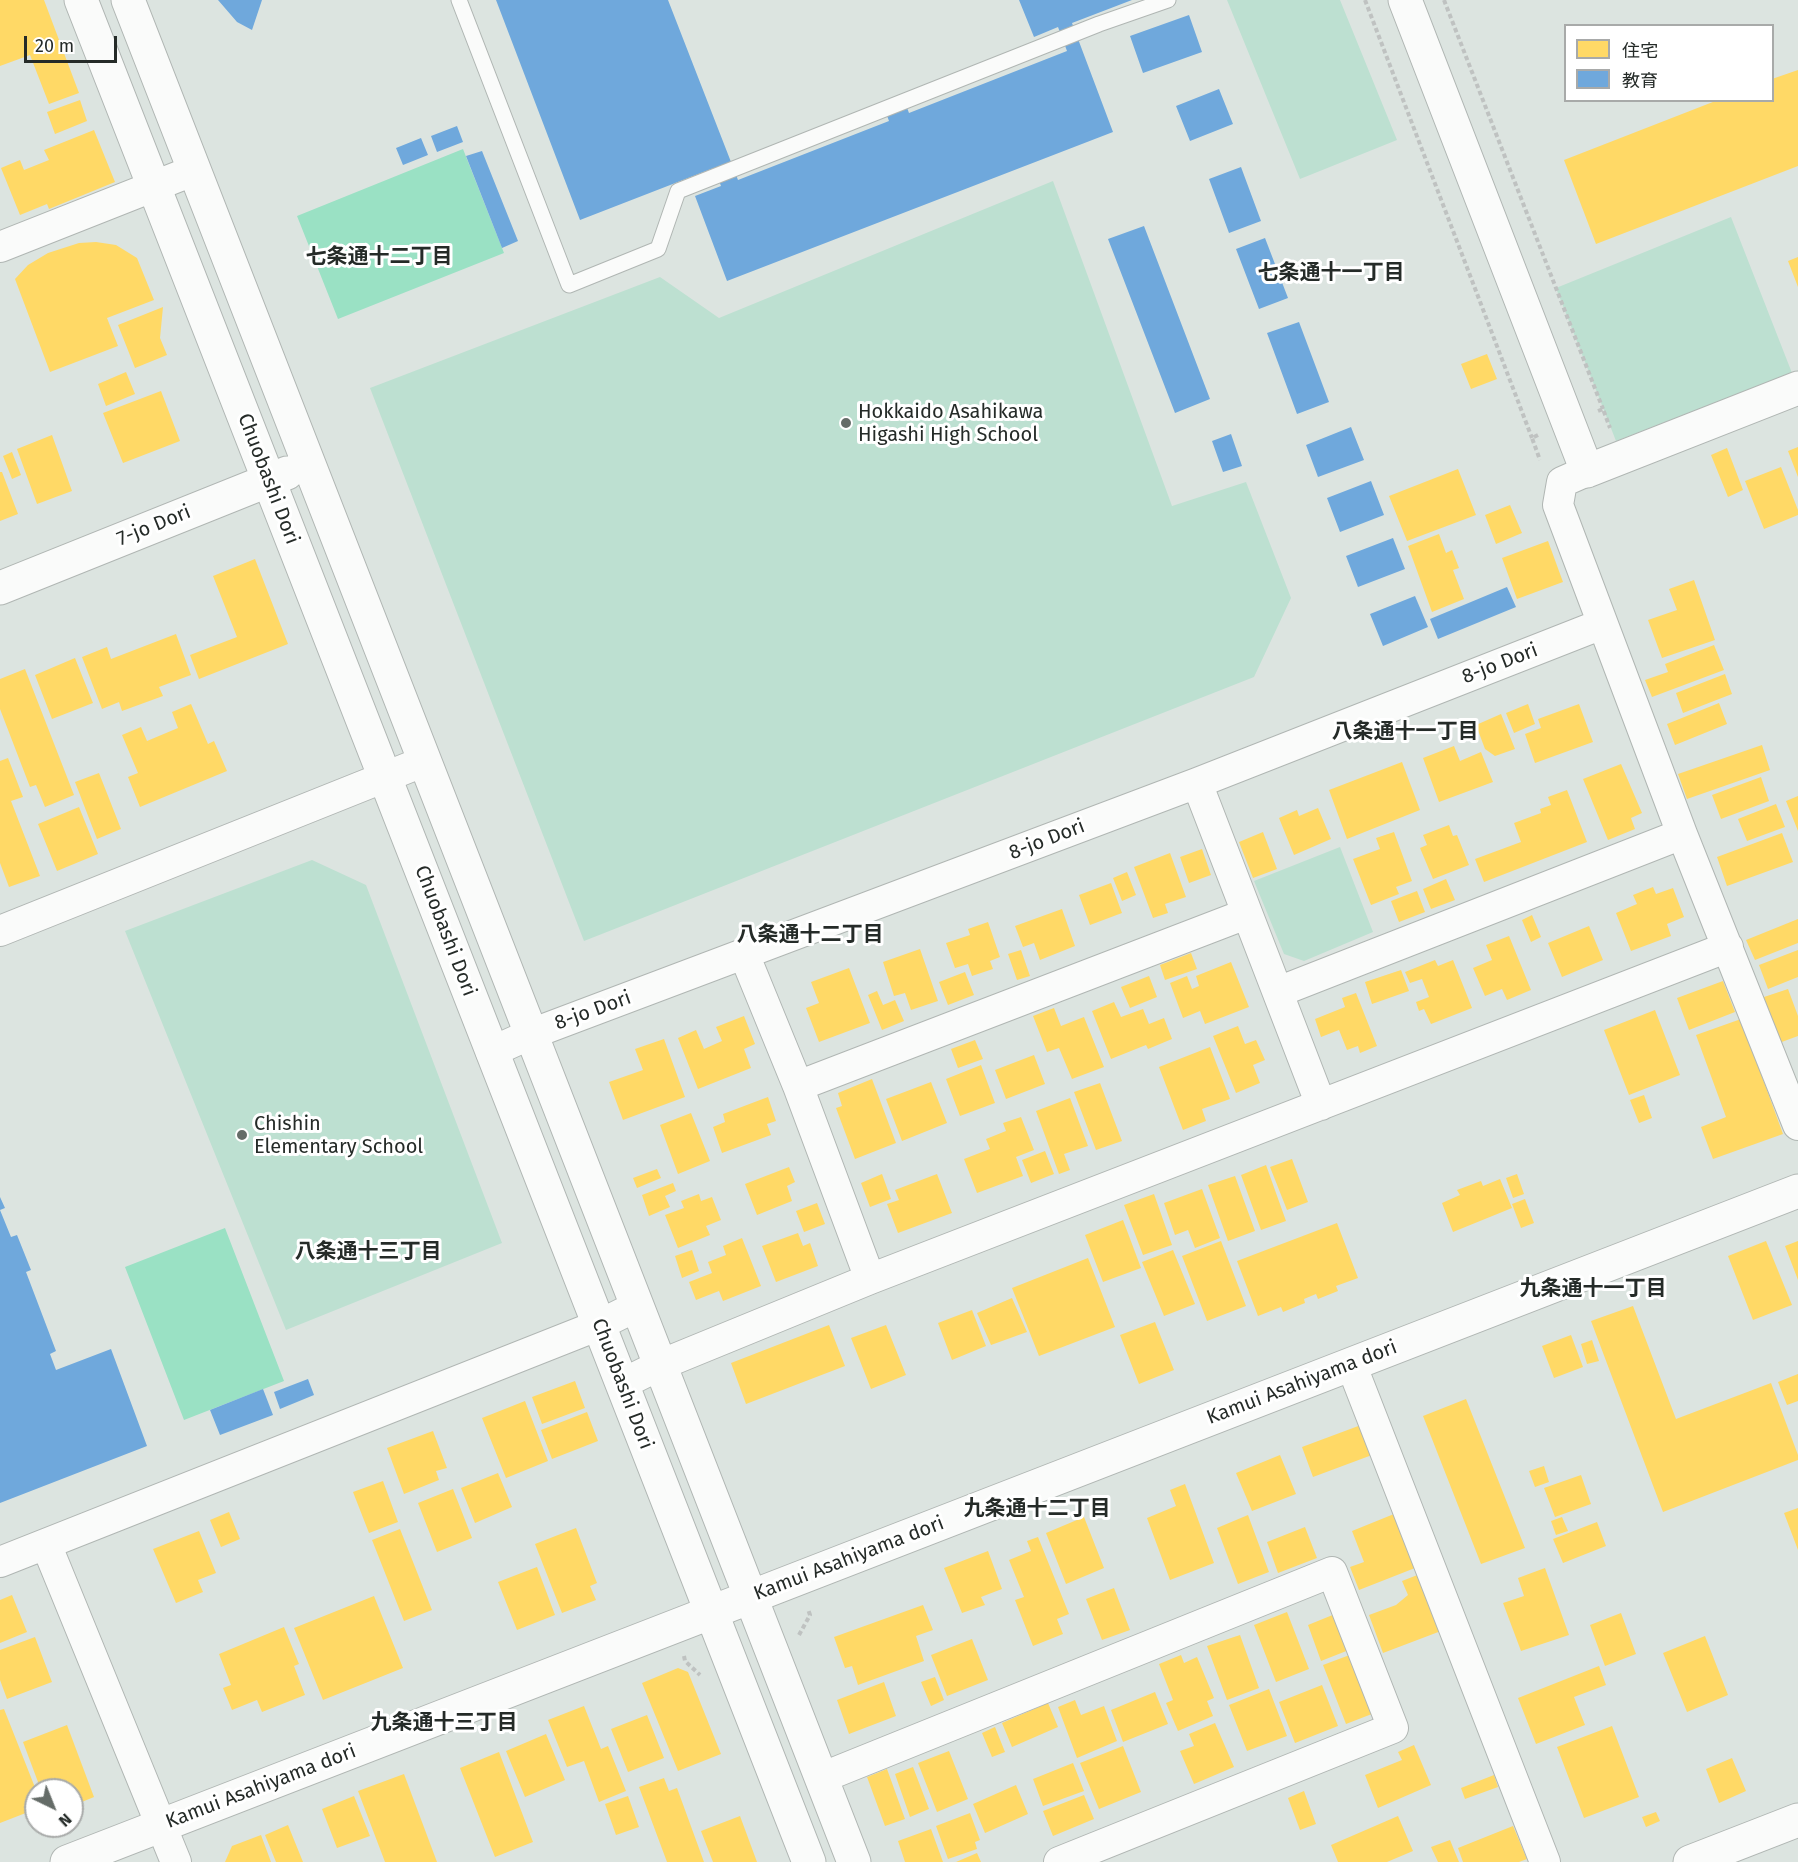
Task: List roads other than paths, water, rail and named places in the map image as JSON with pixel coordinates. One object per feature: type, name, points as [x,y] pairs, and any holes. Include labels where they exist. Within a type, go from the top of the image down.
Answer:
[{"type":"street","name":"Chuobashi Dori","points":[[81,0],[809,1862]]},
{"type":"street","points":[[128,0],[854,1862]]},
{"type":"street","points":[[1406,0],[1587,471]]},
{"type":"street","points":[[0,247],[195,170]]},
{"type":"street","points":[[1798,388],[1562,482],[1558,505],[1682,834],[1728,947],[1787,1064],[1798,1125]]},
{"type":"street","name":"7-jo Dori","points":[[0,588],[309,464]]},
{"type":"street","name":"8-jo Dori","points":[[491,1052],[531,1034],[1197,783],[1602,624]]},
{"type":"street","points":[[0,931],[425,761]]},
{"type":"street","points":[[1197,783],[1321,1105]]},
{"type":"street","points":[[1278,992],[1682,834]]},
{"type":"street","points":[[798,1086],[1246,914]]},
{"type":"street","points":[[622,1384],[660,1365],[870,1279],[1728,947]]},
{"type":"street","points":[[744,954],[798,1086],[870,1279]]},
{"type":"street","name":"Kamui Asahiyama dori","points":[[67,1862],[1798,1191]]},
{"type":"street","points":[[0,1562],[599,1325],[638,1306]]},
{"type":"street","points":[[1351,1364],[1545,1862]]},
{"type":"street","points":[[46,1544],[176,1862]]},
{"type":"street","points":[[821,1778],[1332,1572],[1393,1728],[1059,1862]]},
{"type":"street","points":[[1690,1862],[1798,1820]]},
{"type":"lane","points":[[459,0],[569,285],[658,249],[678,191],[1099,24],[1168,0]]},
{"type":"place","name":"Hokkaido Asahikawa Higashi High School","points":[[846,423]]},
{"type":"place","name":"Chishin Elementary School","points":[[242,1135]]},
{"type":"district","name":"七条通十二丁目","points":[[379,257]]},
{"type":"district","name":"七条通十一丁目","points":[[1331,273]]},
{"type":"district","name":"八条通十一丁目","points":[[1405,732]]},
{"type":"district","name":"八条通十二丁目","points":[[810,935]]},
{"type":"district","name":"八条通十三丁目","points":[[368,1252]]},
{"type":"district","name":"九条通十一丁目","points":[[1593,1289]]},
{"type":"district","name":"九条通十二丁目","points":[[1037,1509]]},
{"type":"district","name":"九条通十三丁目","points":[[444,1723]]}]
